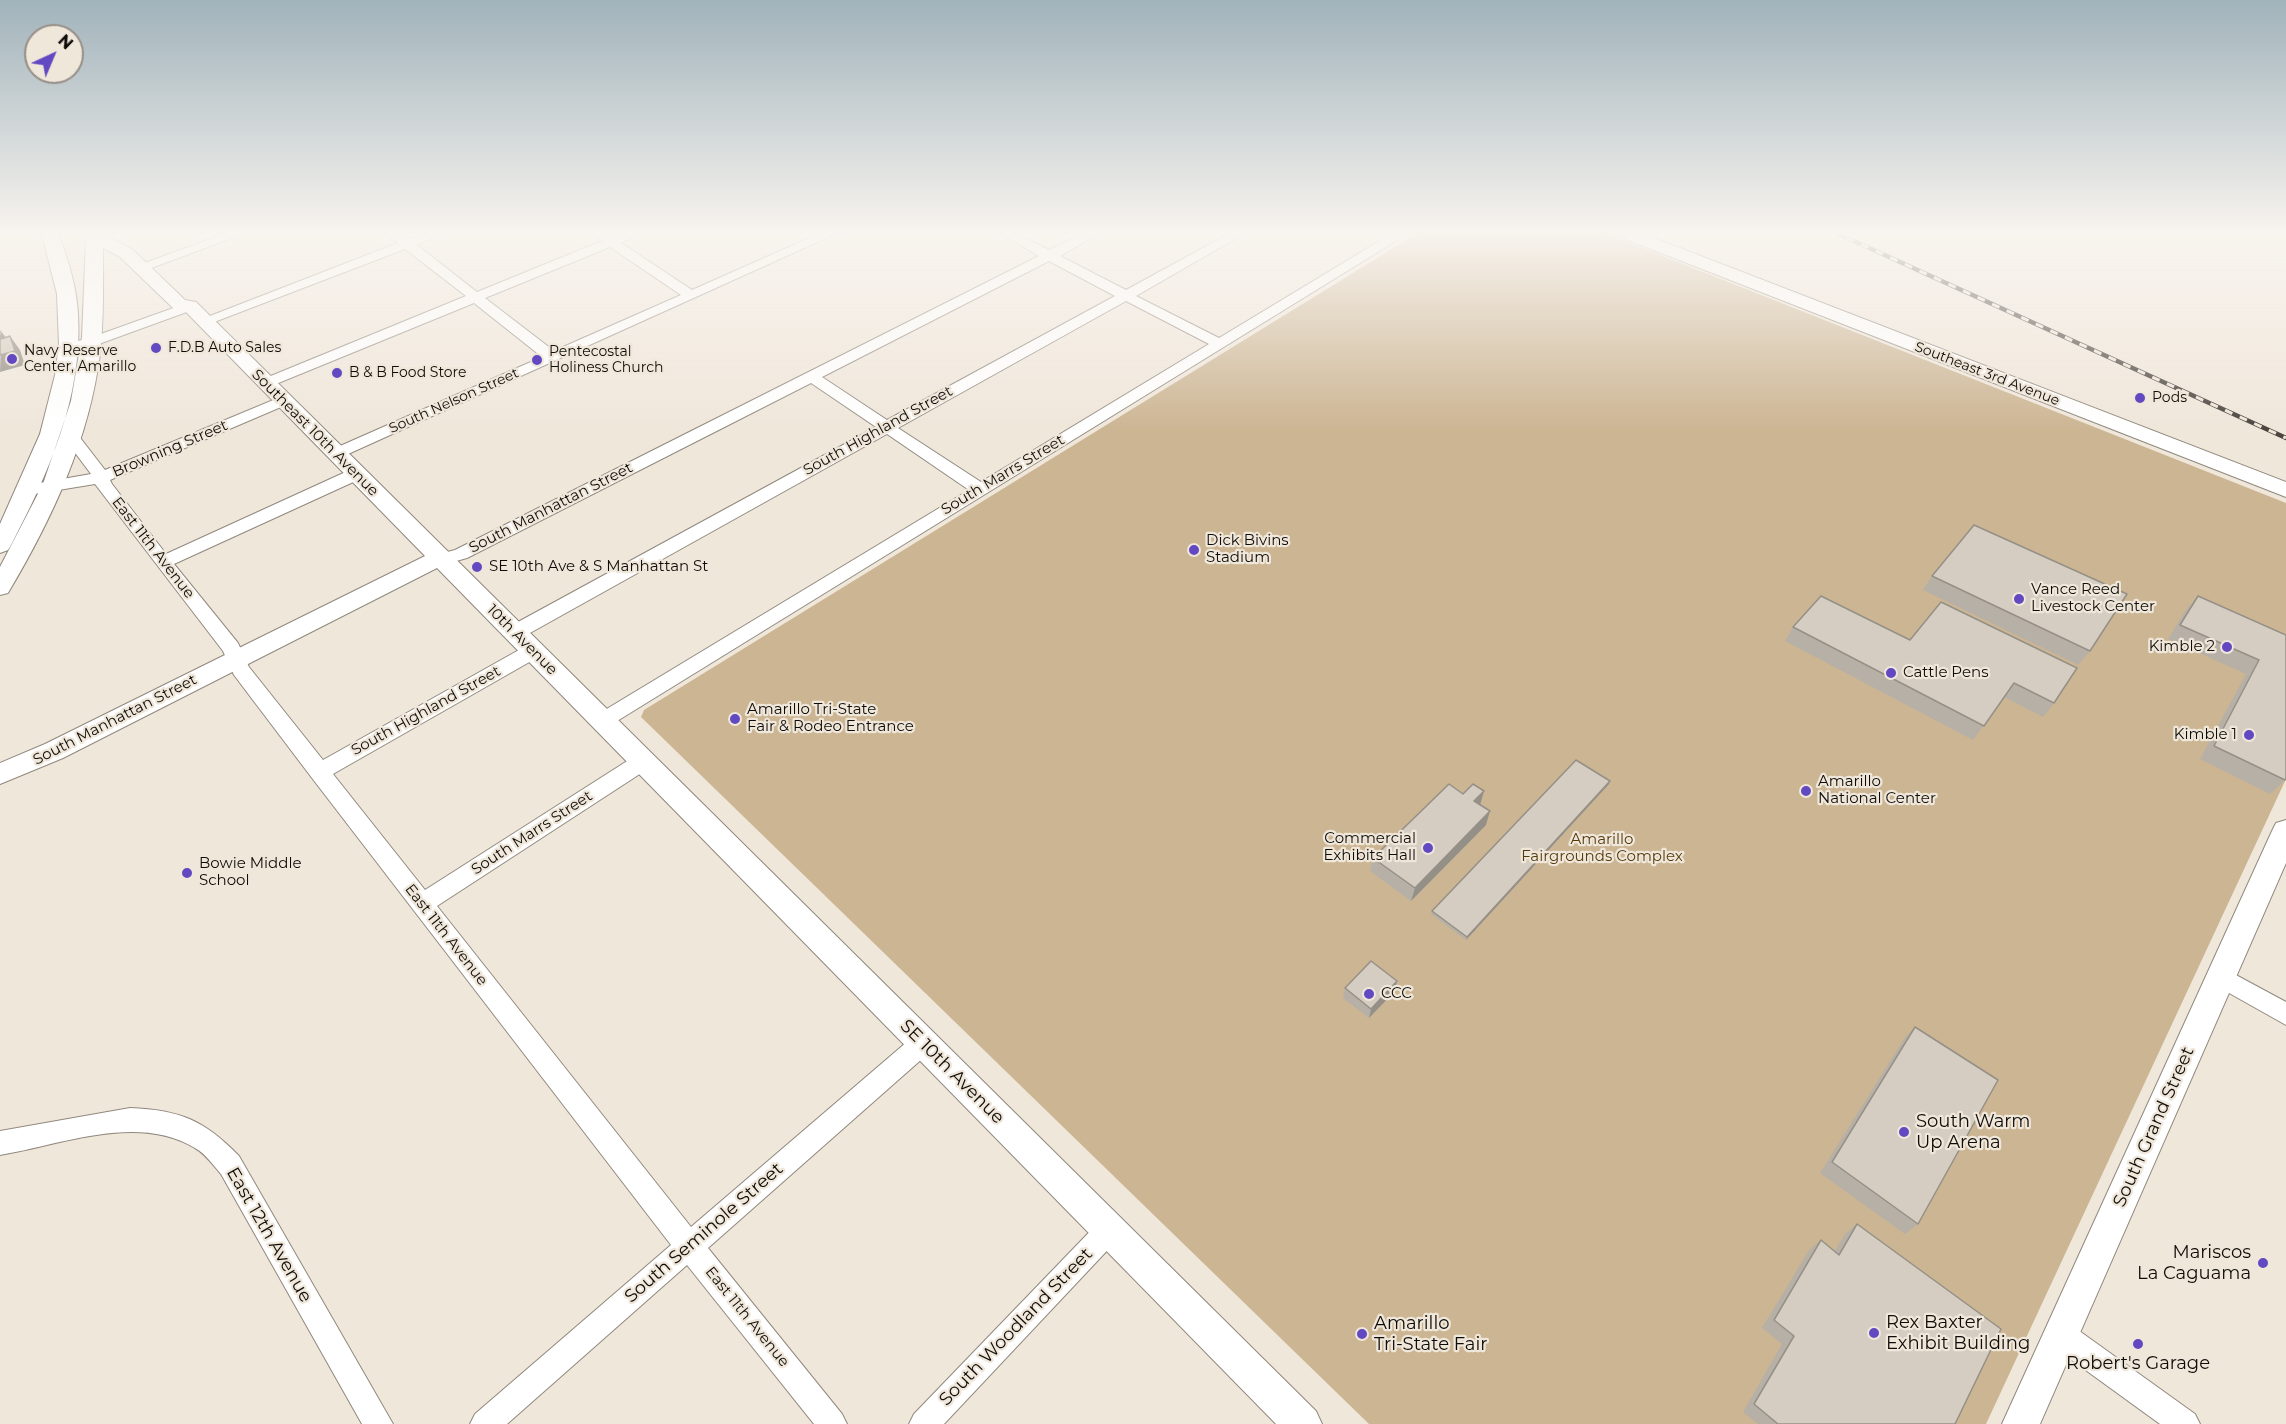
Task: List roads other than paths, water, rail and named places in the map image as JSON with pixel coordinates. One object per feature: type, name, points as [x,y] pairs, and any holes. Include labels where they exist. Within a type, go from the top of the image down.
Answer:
[{"type":"main road","points":[[0,545],[28,490],[55,416],[68,347],[69,315],[66,297]]},
{"type":"main road","points":[[0,587],[42,509],[72,438],[88,372],[91,297]]},
{"type":"main road","points":[[188,297],[191,300],[190,306]]},
{"type":"main road","name":"Southeast 3rd Avenue","points":[[1791,297],[2281,489]]},
{"type":"main road","name":"Southeast 10th Avenue","points":[[190,306],[442,559]]},
{"type":"main road","name":"10th Avenue","points":[[442,559],[602,720]]},
{"type":"main road","name":"South Manhattan Street","points":[[0,774],[54,751],[422,565],[442,559]]},
{"type":"main road","name":"SE 10th Avenue","points":[[602,720],[1296,1419]]},
{"type":"main road","name":"South Grand Street","points":[[2021,1424],[2286,831]]},
{"type":"street","points":[[204,321],[266,297]]},
{"type":"street","points":[[266,383],[475,297]]},
{"type":"street","points":[[477,297],[552,357]]},
{"type":"street","name":"South Nelson Street","points":[[337,454],[685,297]]},
{"type":"street","name":"South Manhattan Street","points":[[442,559],[461,554],[966,297]]},
{"type":"street","name":"South Highland Street","points":[[514,633],[1121,297]]},
{"type":"street","points":[[1130,297],[1219,344]]},
{"type":"street","name":"South Marrs Street","points":[[602,720],[1296,297]]},
{"type":"street","points":[[68,347],[91,342],[190,306]]},
{"type":"street","points":[[812,376],[979,489]]},
{"type":"street","name":"Browning Street","points":[[28,490],[100,478],[283,401]]},
{"type":"street","name":"East 11th Avenue","points":[[72,438],[163,562],[231,648],[241,670],[689,1246],[832,1424]]},
{"type":"street","points":[[163,562],[356,474]]},
{"type":"street","points":[[42,509],[100,478]]},
{"type":"street","name":"South Highland Street","points":[[320,772],[533,651]]},
{"type":"street","name":"South Marrs Street","points":[[422,904],[642,762]]},
{"type":"street","points":[[2221,977],[2286,1014]]},
{"type":"street","name":"South Seminole Street","points":[[485,1424],[923,1043]]},
{"type":"street","name":"East 12th Avenue","points":[[0,1143],[131,1120],[163,1122],[184,1129],[205,1140],[230,1165],[378,1424]]},
{"type":"street","name":"South Woodland Street","points":[[924,1424],[1109,1230]]},
{"type":"street","points":[[2061,1335],[2185,1424]]},
{"type":"railway","points":[[1978,297],[2286,438]]},
{"type":"place","name":"F.D.B Auto Sales","points":[[156,348]]},
{"type":"place","name":"Navy Reserve Center, Amarillo","points":[[12,359]]},
{"type":"place","name":"Pentecostal Holiness Church","points":[[537,360]]},
{"type":"place","name":"B & B Food Store","points":[[337,373]]},
{"type":"place","name":"Pods","points":[[2140,398]]},
{"type":"place","name":"Dick Bivins Stadium","points":[[1194,550]]},
{"type":"place","name":"SE 10th Ave & S Manhattan St","points":[[477,567]]},
{"type":"place","name":"Vance Reed Livestock Center","points":[[2019,599]]},
{"type":"place","name":"Kimble 2","points":[[2227,647]]},
{"type":"place","name":"Cattle Pens","points":[[1891,673]]},
{"type":"place","name":"Amarillo Tri-State Fair & Rodeo Entrance","points":[[735,719]]},
{"type":"place","name":"Kimble 1","points":[[2249,735]]},
{"type":"place","name":"Amarillo National Center","points":[[1806,791]]},
{"type":"place","name":"Commercial Exhibits Hall","points":[[1428,848]]},
{"type":"place","name":"Bowie Middle School","points":[[187,873]]},
{"type":"place","name":"CCC","points":[[1369,994]]},
{"type":"place","name":"South Warm Up Arena","points":[[1904,1132]]},
{"type":"place","name":"Mariscos La Caguama","points":[[2263,1263]]},
{"type":"place","name":"Rex Baxter Exhibit Building","points":[[1874,1333]]},
{"type":"place","name":"Amarillo Tri-State Fair","points":[[1362,1334]]},
{"type":"place","name":"Robert's Garage","points":[[2138,1344]]},
{"type":"park label","name":"Amarillo Fairgrounds Complex","points":[[1602,848]]}]
